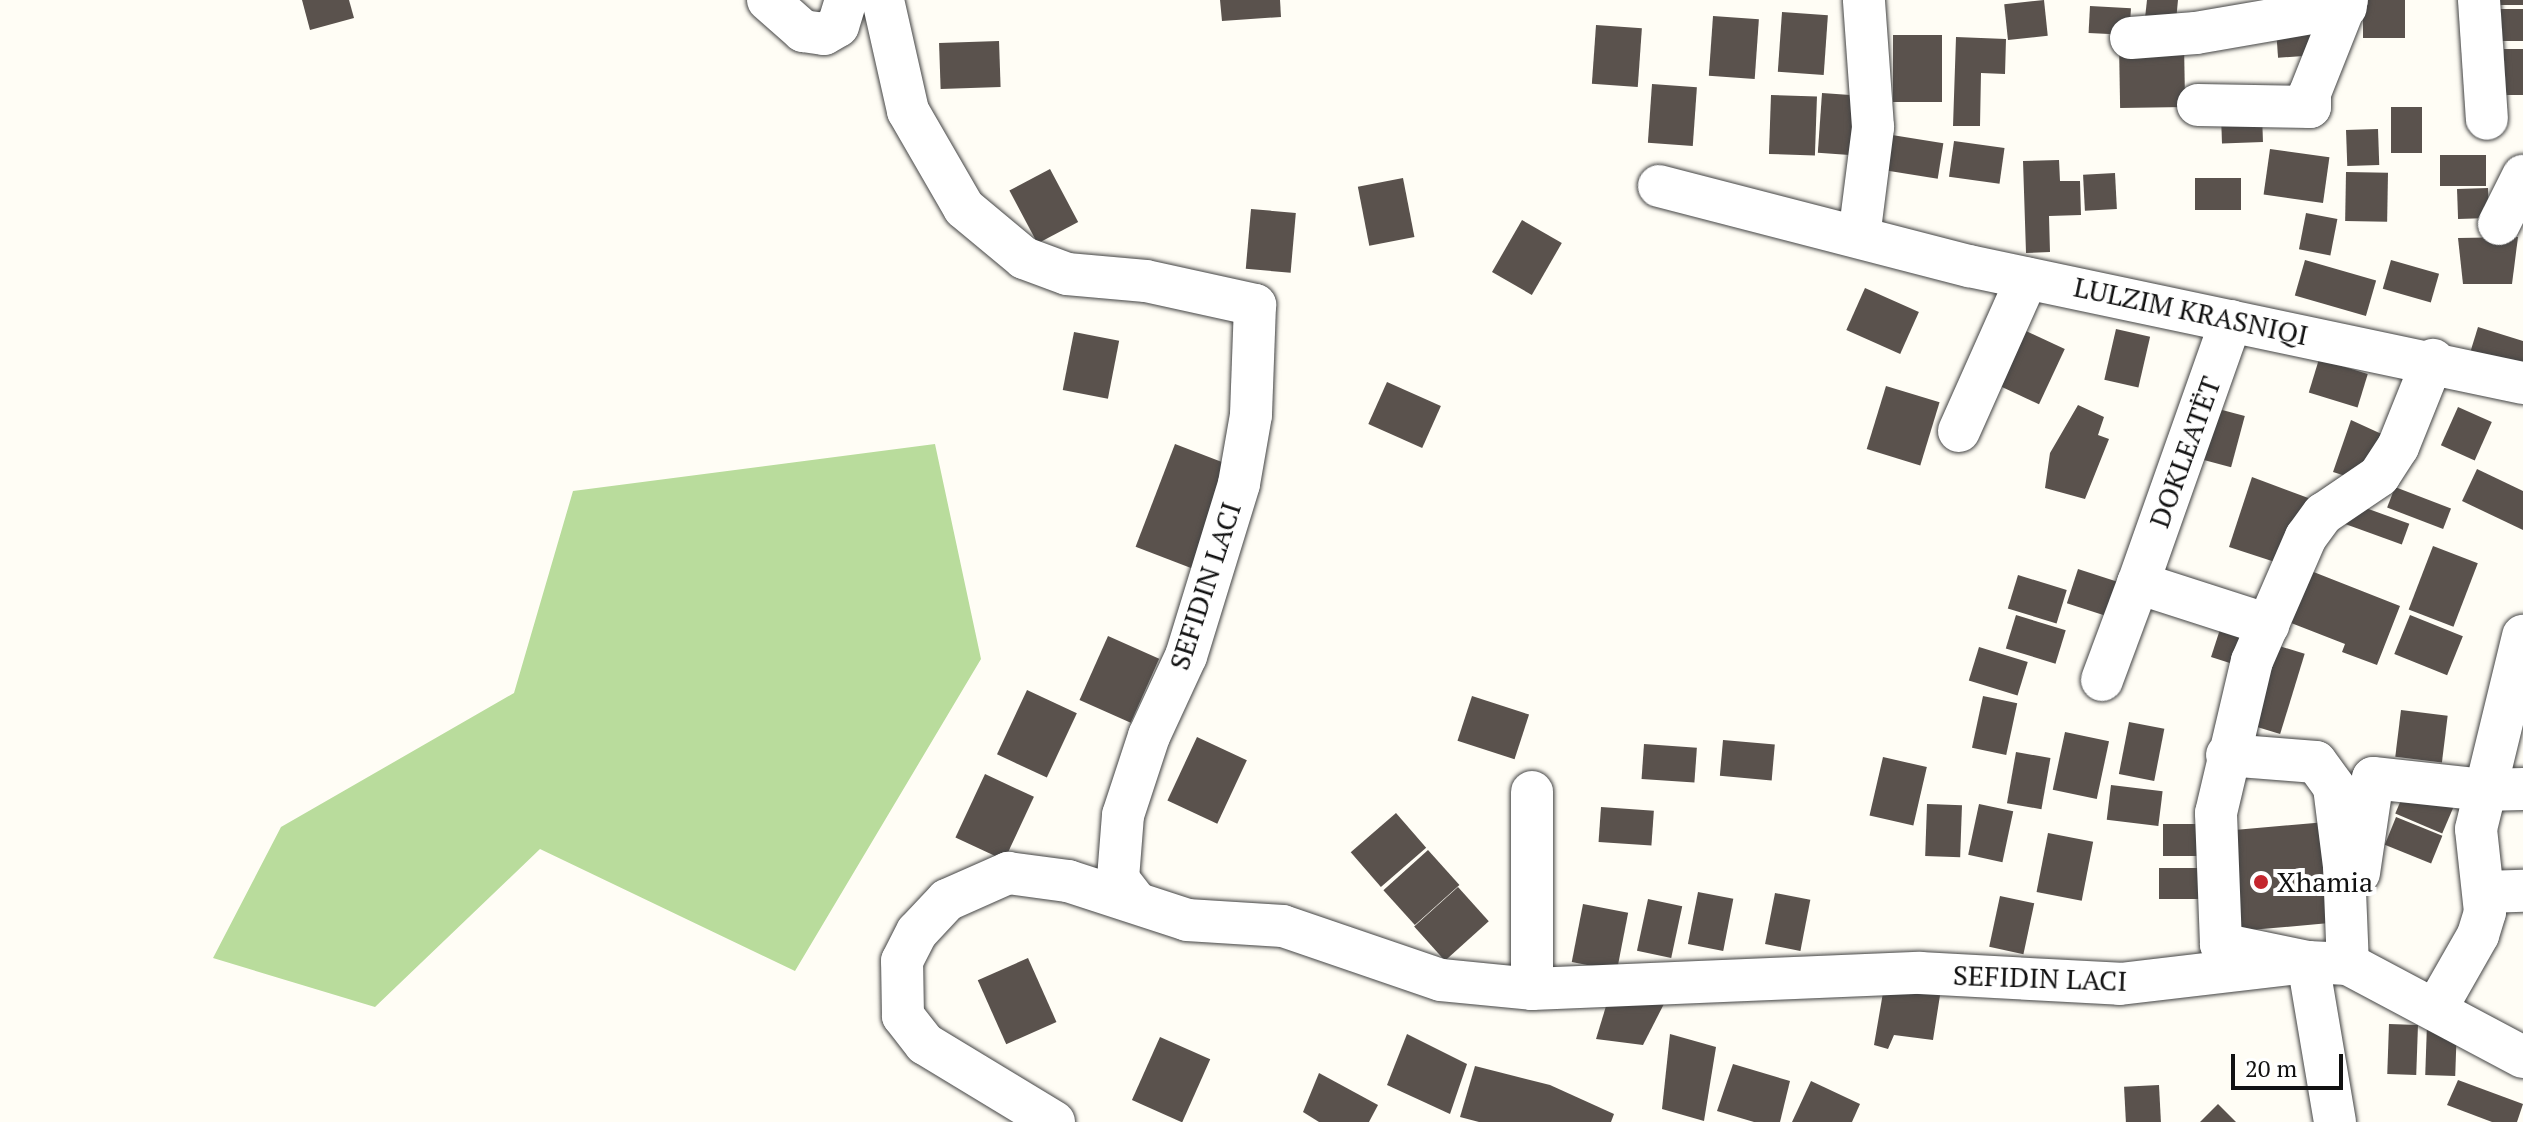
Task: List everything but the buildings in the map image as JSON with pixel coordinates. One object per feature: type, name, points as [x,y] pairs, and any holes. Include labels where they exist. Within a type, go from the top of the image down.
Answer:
[{"type":"street","points":[[768,0],[803,31],[824,34],[838,26],[846,0]]},
{"type":"street","name":"SEFIDIN LACI","points":[[883,0],[908,111],[964,208],[1012,248],[1067,274],[1146,281],[1255,305],[1251,415],[1239,484],[1186,656],[1149,736],[1123,815],[1118,879],[1135,901]]},
{"type":"street","points":[[1859,237],[1873,127],[1874,80],[1864,0]]},
{"type":"street","points":[[2479,0],[2487,119]]},
{"type":"street","points":[[2131,38],[2196,33],[2346,4]]},
{"type":"street","points":[[2198,105],[2310,107],[2310,93],[2346,4]]},
{"type":"street","points":[[2499,224],[2523,176]]},
{"type":"street","name":"LULZIM KRASNIQI","points":[[1659,186],[2027,278],[2433,360],[2523,383]]},
{"type":"street","points":[[1959,431],[2027,278]]},
{"type":"street","name":"DOKLEATËT","points":[[2102,680],[2231,321]]},
{"type":"street","points":[[2433,360],[2398,447],[2379,476],[2323,514],[2306,537],[2252,661],[2227,755],[2216,813],[2221,944],[2328,963],[2437,1007],[2523,1057]]},
{"type":"street","points":[[2138,583],[2268,625]]},
{"type":"street","points":[[2437,1007],[2504,891],[2476,852],[2503,789],[2523,636]]},
{"type":"street","points":[[2227,755],[2316,762],[2334,787],[2348,918]]},
{"type":"street","points":[[2335,1122],[2328,963],[2348,918],[2373,778],[2503,789]]},
{"type":"street","points":[[1532,792],[1532,989]]},
{"type":"street","name":"SEFIDIN LACI","points":[[1054,1122],[925,1044],[903,1016],[902,961],[917,932],[947,900],[1008,873],[1068,881],[1187,920],[1283,926],[1441,980],[1532,989],[1920,973],[2120,984],[2328,963]]},
{"type":"green space","points":[[935,444],[981,659],[795,971],[540,849],[375,1007],[213,958],[281,827],[514,693],[573,491]]},
{"type":"place","name":"Xhamia","points":[[2261,882]]}]
